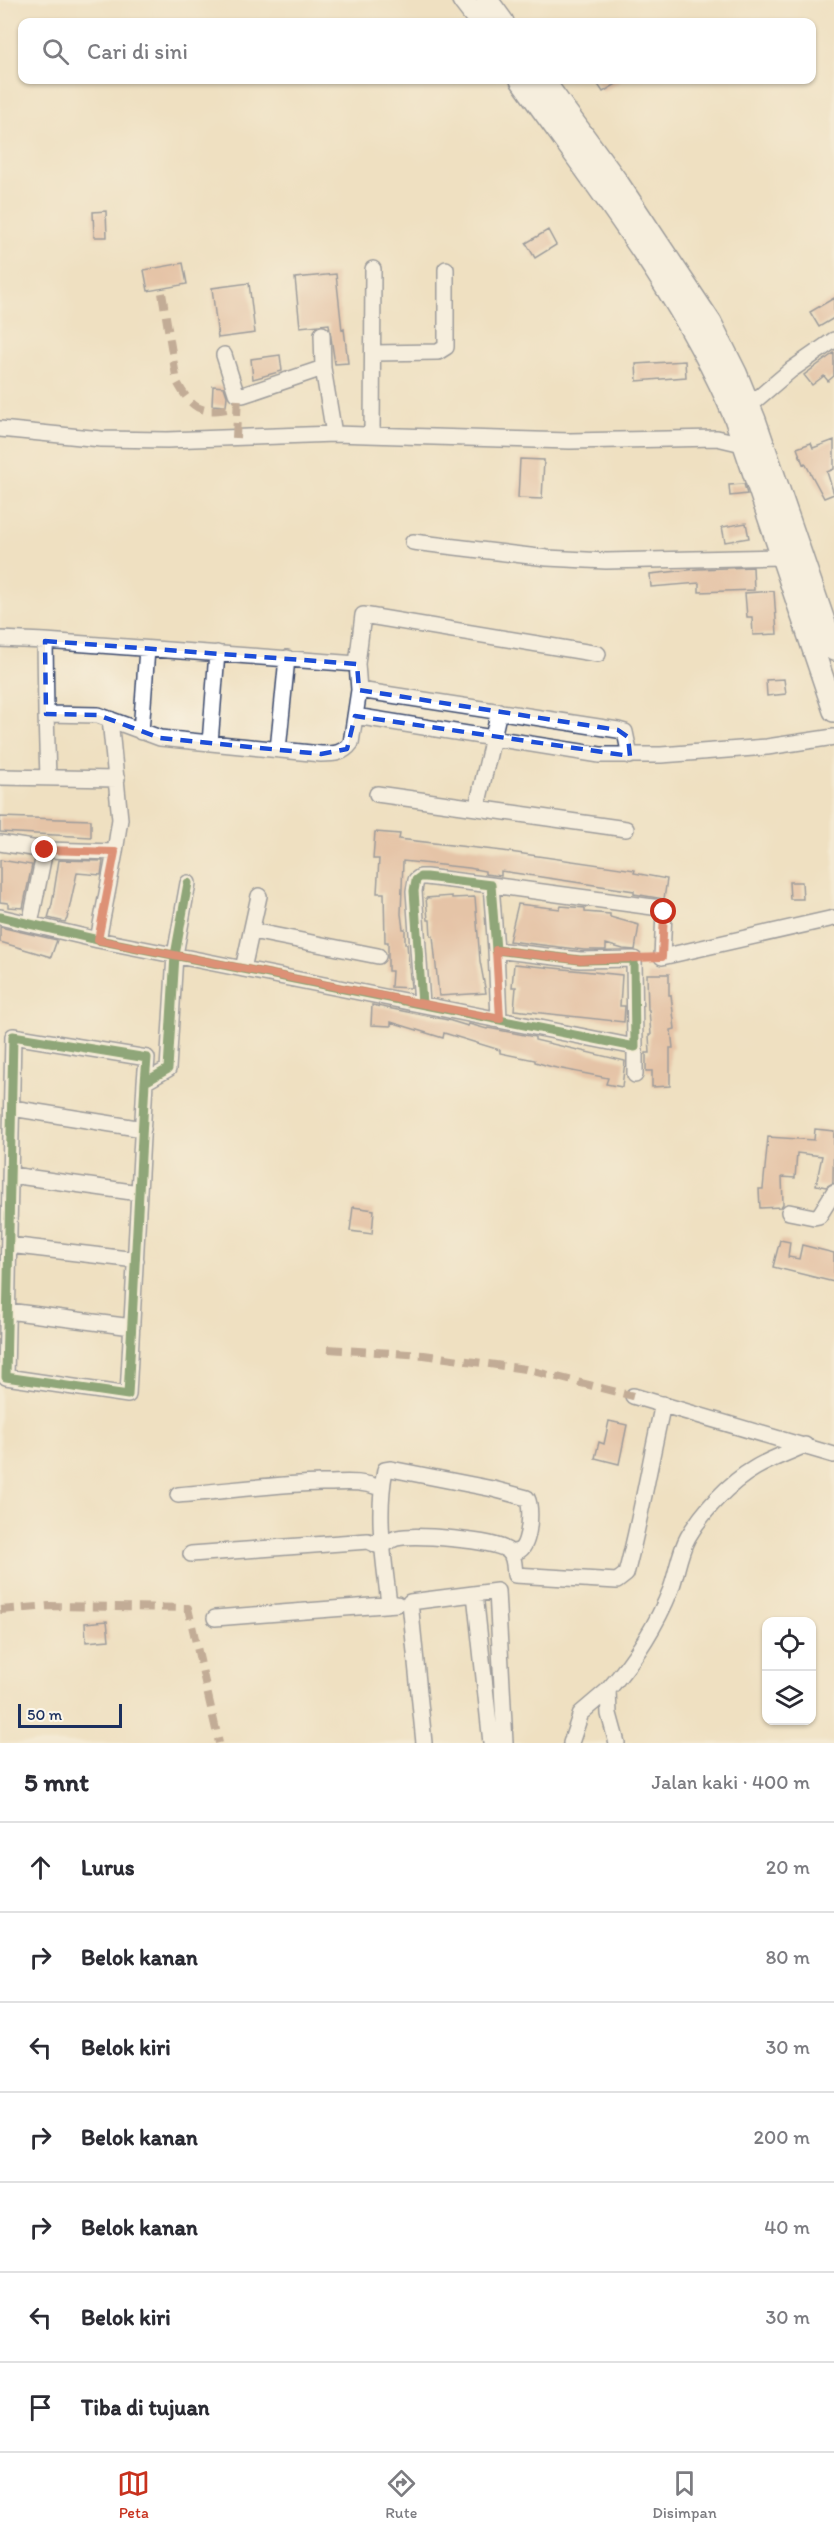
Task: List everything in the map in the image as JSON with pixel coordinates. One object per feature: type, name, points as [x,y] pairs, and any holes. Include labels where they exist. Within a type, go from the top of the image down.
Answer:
[{"type":"street","points":[[464,0],[477,18]]},
{"type":"street","points":[[487,0],[499,18]]},
{"type":"street","points":[[524,84],[600,189],[683,314],[714,371],[764,450],[834,650]]},
{"type":"street","points":[[546,84],[618,183],[711,322],[742,412],[742,443],[834,711]]},
{"type":"street","points":[[372,435],[373,269]]},
{"type":"street","points":[[374,353],[443,350],[446,347],[446,269]]},
{"type":"street","points":[[322,334],[323,368],[334,434]]},
{"type":"street","points":[[742,412],[791,370],[834,340]]},
{"type":"street","points":[[224,355],[238,395],[323,368]]},
{"type":"street","points":[[0,429],[101,439],[190,439],[334,434],[570,441],[717,438],[764,450]]},
{"type":"street","points":[[413,542],[547,558],[606,561],[782,557]]},
{"type":"street","points":[[46,714],[88,714],[110,718],[160,738],[338,754],[347,749],[351,743],[359,690],[357,664],[363,615],[597,654]]},
{"type":"street","points":[[0,639],[45,640],[357,664]]},
{"type":"street","points":[[45,640],[48,778]]},
{"type":"street","points":[[141,732],[147,649]]},
{"type":"street","points":[[210,743],[218,653]]},
{"type":"street","points":[[278,750],[287,658]]},
{"type":"street","points":[[359,690],[618,730],[625,732],[628,737],[630,756]]},
{"type":"street","points":[[477,807],[499,711]]},
{"type":"street","points":[[355,716],[600,755],[630,756],[767,747],[834,737]]},
{"type":"street","points":[[98,940],[120,819],[110,718]]},
{"type":"street","points":[[0,777],[117,778]]},
{"type":"street","points":[[377,794],[626,829]]},
{"type":"street","points":[[0,843],[45,850],[115,852]]},
{"type":"street","points":[[30,924],[45,850]]},
{"type":"street","points":[[422,1004],[414,891],[416,880],[420,877],[660,908],[664,912],[662,957]]},
{"type":"street","points":[[145,1082],[168,1069],[175,955],[188,883]]},
{"type":"street","points":[[491,885],[500,1019]]},
{"type":"street","points":[[243,969],[259,896]]},
{"type":"street","points":[[0,917],[98,940],[635,1047]]},
{"type":"street","points":[[496,950],[580,960],[634,960],[662,957],[834,918]]},
{"type":"street","points":[[252,931],[378,956]]},
{"type":"street","points":[[634,960],[635,1076]]},
{"type":"street","points":[[13,1035],[147,1058],[128,1395],[6,1377],[12,1108],[13,1035]]},
{"type":"street","points":[[12,1108],[143,1129]]},
{"type":"street","points":[[10,1175],[139,1193]]},
{"type":"street","points":[[789,1212],[819,1216],[823,1213],[834,1192]]},
{"type":"street","points":[[9,1245],[136,1260]]},
{"type":"street","points":[[8,1311],[132,1327]]},
{"type":"street","points":[[633,1396],[834,1455]]},
{"type":"street","points":[[515,1575],[617,1581],[626,1574],[663,1404]]},
{"type":"street","points":[[571,1743],[581,1713],[608,1690],[632,1662],[644,1643],[671,1589],[688,1537],[716,1501],[755,1468],[805,1445]]},
{"type":"street","points":[[389,1604],[381,1547],[381,1488],[385,1470],[391,1468],[527,1498],[531,1506],[525,1544],[520,1550],[510,1553]]},
{"type":"street","points":[[178,1495],[301,1483],[368,1483],[381,1488]]},
{"type":"street","points":[[215,1618],[389,1604],[497,1592],[507,1586],[515,1575],[514,1560],[506,1549],[481,1542],[426,1537],[397,1538],[381,1547]]},
{"type":"street","points":[[191,1554],[368,1541],[381,1547]]},
{"type":"street","points":[[497,1592],[505,1743]]},
{"type":"street","points":[[475,1594],[490,1743]]},
{"type":"street","points":[[410,1602],[424,1743]]},
{"type":"street","points":[[608,1690],[609,1714],[617,1743]]},
{"type":"highlighted area","points":[[45,641],[357,664],[359,690],[618,730],[628,737],[630,756],[355,716],[347,749],[321,754],[160,738],[98,715],[46,714]]},
{"type":"building","points":[[598,84],[616,84],[603,92]]},
{"type":"building","points":[[106,211],[107,237],[94,237],[93,212]]},
{"type":"building","points":[[548,230],[556,245],[535,258],[526,243]]},
{"type":"building","points":[[183,263],[187,284],[148,291],[144,270]]},
{"type":"building","points":[[336,274],[348,363],[335,364],[329,324],[300,327],[295,278]]},
{"type":"building","points":[[249,283],[255,333],[218,338],[212,288]]},
{"type":"building","points":[[834,298],[834,318],[819,327],[810,312]]},
{"type":"building","points":[[834,353],[834,376],[828,381],[824,376],[812,385],[804,375]]},
{"type":"building","points":[[280,355],[282,371],[253,379],[251,359]]},
{"type":"building","points":[[685,361],[686,377],[637,381],[636,364]]},
{"type":"building","points":[[213,386],[224,387],[227,396],[226,406],[212,405]]},
{"type":"building","points":[[834,440],[834,469],[827,472],[834,494],[824,498],[805,463],[803,464],[797,448],[811,443],[813,448]]},
{"type":"building","points":[[520,459],[544,460],[542,499],[518,498]]},
{"type":"building","points":[[744,484],[747,494],[730,496],[729,485]]},
{"type":"building","points":[[746,523],[749,538],[725,542],[722,527]]},
{"type":"building","points":[[753,567],[754,590],[699,592],[699,583],[651,587],[650,574]]},
{"type":"building","points":[[774,591],[777,634],[753,635],[752,617],[747,617],[745,593]]},
{"type":"building","points":[[784,679],[786,694],[767,696],[766,680]]},
{"type":"building","points":[[0,817],[91,820],[91,837],[0,832]]},
{"type":"building","points":[[375,832],[400,834],[399,839],[635,870],[634,873],[667,879],[664,899],[634,894],[634,891],[501,871],[501,876],[485,874],[485,871],[469,868],[403,861],[401,914],[403,929],[405,929],[411,988],[391,987],[392,971],[388,971],[388,942],[385,942],[384,893],[377,893],[379,859],[373,859]]},
{"type":"building","points":[[0,860],[32,865],[23,908],[8,907],[8,903],[0,902]]},
{"type":"building","points":[[59,860],[103,861],[101,875],[77,873],[65,922],[48,918]]},
{"type":"building","points":[[789,882],[802,882],[803,899],[790,899]]},
{"type":"building","points":[[452,896],[452,898],[475,897],[480,961],[486,993],[439,996],[433,936],[431,936],[430,920],[428,920],[426,898]]},
{"type":"building","points":[[518,904],[560,909],[561,906],[585,908],[585,912],[610,914],[610,917],[639,925],[635,950],[606,944],[606,950],[584,950],[509,941]]},
{"type":"building","points":[[0,927],[57,940],[51,957],[0,942]]},
{"type":"building","points":[[514,964],[622,975],[620,1006],[625,1006],[624,1022],[514,1010],[516,987],[512,987]]},
{"type":"building","points":[[647,974],[669,974],[669,995],[671,995],[675,1029],[671,1030],[673,1048],[670,1048],[670,1086],[652,1087],[652,1071],[646,1071],[646,1053],[650,1053],[649,1035],[651,1035]]},
{"type":"building","points":[[372,1005],[468,1026],[469,1024],[535,1037],[535,1040],[625,1061],[622,1087],[606,1084],[608,1078],[552,1067],[535,1062],[535,1060],[500,1053],[500,1050],[444,1033],[443,1038],[391,1022],[391,1026],[371,1025]]},
{"type":"building","points":[[815,1129],[834,1131],[833,1183],[826,1187],[816,1185],[822,1156],[797,1153],[795,1178],[782,1177],[783,1204],[781,1207],[760,1208],[759,1189],[763,1189],[768,1137],[814,1140]]},
{"type":"building","points":[[353,1207],[374,1210],[372,1234],[350,1231]]},
{"type":"building","points":[[780,1240],[790,1242],[788,1257],[799,1259],[802,1245],[834,1253],[834,1282],[773,1267]]},
{"type":"building","points":[[609,1421],[627,1425],[619,1464],[595,1458],[599,1442],[604,1444]]},
{"type":"building","points":[[107,1621],[109,1640],[86,1642],[85,1623]]},
{"type":"marked path","points":[[162,293],[177,382],[183,393],[189,401],[202,409],[217,410],[239,407]]},
{"type":"marked path","points":[[236,438],[238,395]]},
{"type":"marked path","points":[[328,1349],[424,1355],[525,1369],[633,1396]]},
{"type":"marked path","points":[[0,1610],[50,1606],[188,1608],[219,1743]]},
{"type":"cycle path","points":[[0,917],[98,940],[635,1047],[634,959],[580,960],[496,950],[491,885],[426,877],[416,880],[414,891],[422,1004]]},
{"type":"cycle path","points":[[145,1082],[147,1058],[13,1036],[6,1377],[128,1395],[145,1082],[168,1069],[175,955],[188,883]]},
{"type":"route","points":[[45,850],[115,852],[98,940],[500,1019],[496,950],[580,960],[634,960],[662,957],[664,912]]}]
